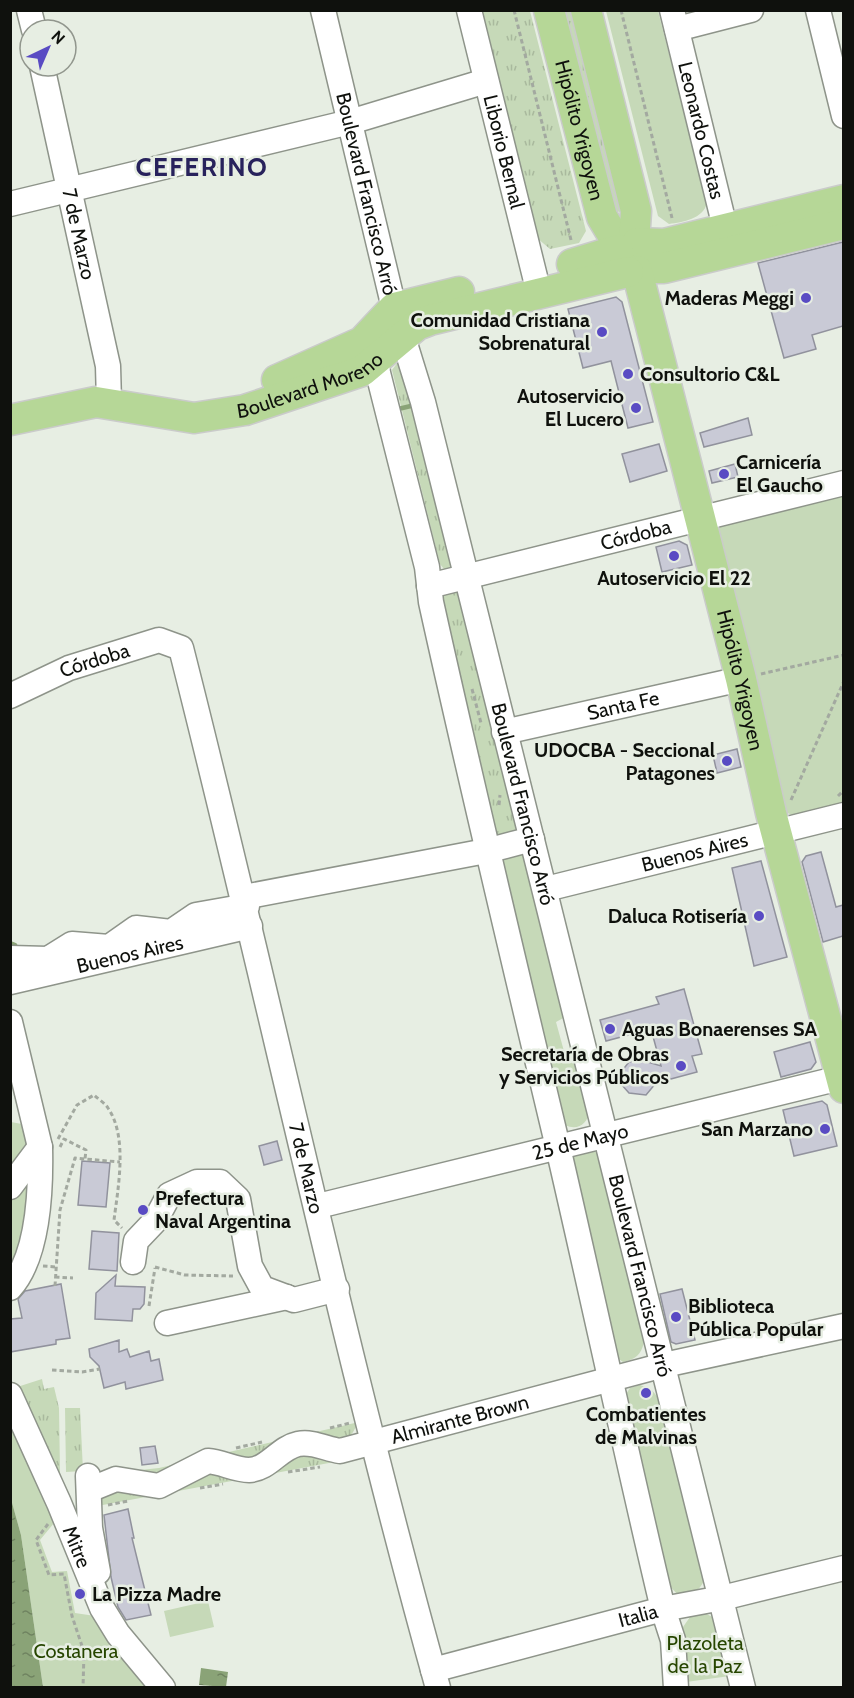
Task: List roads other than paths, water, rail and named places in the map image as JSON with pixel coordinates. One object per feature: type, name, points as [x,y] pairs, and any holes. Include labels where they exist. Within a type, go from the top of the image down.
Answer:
[{"type":"main road","name":"Hipólito Yrigoyen","points":[[549,10],[602,217],[631,256]]},
{"type":"main road","name":"Hipólito Yrigoyen","points":[[586,10],[636,211],[631,256],[702,519],[776,833],[843,1081]]},
{"type":"main road","name":"Boulevard Moreno","points":[[537,283],[577,262],[631,256],[664,268],[728,241],[843,200]]},
{"type":"main road","name":"Boulevard Moreno","points":[[10,420],[96,402],[110,394],[171,406],[188,407],[209,404],[243,393],[338,354],[391,324],[417,325],[537,283],[664,244],[678,241],[728,241],[843,224]]},
{"type":"main road","name":"Boulevard Moreno","points":[[10,402],[90,385],[170,415],[194,418],[216,416],[271,403],[362,371],[375,361],[391,324]]},
{"type":"street","name":"Boulevard Francisco Arró","points":[[323,10],[350,122],[391,324],[423,402],[743,1688]]},
{"type":"street","name":"Liborio Bernal","points":[[469,10],[537,283]]},
{"type":"street","points":[[674,20],[751,10]]},
{"type":"street","points":[[818,10],[843,116]]},
{"type":"street","name":"Leonardo Costas","points":[[674,20],[728,241]]},
{"type":"street","name":"7 de Marzo","points":[[45,78],[70,189],[110,394]]},
{"type":"street","points":[[10,204],[350,122],[486,81]]},
{"type":"street","points":[[375,361],[429,586],[486,851],[557,1146],[609,1380],[663,1609],[673,1640],[676,1688]]},
{"type":"street","name":"Córdoba","points":[[429,586],[843,483]]},
{"type":"street","name":"Córdoba","points":[[10,696],[69,668],[159,640],[181,648]]},
{"type":"street","name":"7 de Marzo","points":[[181,648],[247,910],[430,1682]]},
{"type":"street","name":"Santa Fe","points":[[504,732],[741,679]]},
{"type":"street","name":"Buenos Aires","points":[[546,889],[843,815]]},
{"type":"street","name":"Buenos Aires","points":[[10,982],[247,910],[532,839]]},
{"type":"street","name":"Buenos Aires","points":[[10,958],[48,959],[72,944],[109,947],[136,928],[171,932],[196,915],[247,910]]},
{"type":"street","points":[[10,1022],[51,1147],[39,1182],[32,1241],[26,1265],[10,1288]]},
{"type":"street","name":"25 de Mayo","points":[[318,1206],[605,1134],[843,1081]]},
{"type":"street","points":[[10,1187],[51,1147]]},
{"type":"street","points":[[141,1257],[155,1221],[169,1195],[197,1182],[220,1182],[238,1199],[250,1266],[262,1288],[294,1300],[337,1289]]},
{"type":"street","points":[[167,1323],[287,1297]]},
{"type":"street","name":"Almirante Brown","points":[[102,1608],[105,1606],[90,1528],[88,1482],[116,1479],[159,1486],[208,1461],[240,1469],[258,1468],[289,1447],[298,1444],[315,1444],[340,1451],[664,1365],[843,1326]]},
{"type":"street","name":"Mitre","points":[[10,1395],[59,1503],[102,1608],[118,1634],[163,1687]]},
{"type":"street","name":"Italia","points":[[430,1682],[663,1609],[722,1598],[843,1568]]},
{"type":"water","points":[[11,1499],[21,1535],[43,1687],[11,1687]]},
{"type":"water","points":[[201,1668],[228,1672],[226,1687],[199,1685]]},
{"type":"waterway","points":[[394,410],[415,405]]},
{"type":"waterway","points":[[10,943],[15,945]]},
{"type":"place","name":"Maderas Meggi","points":[[806,298]]},
{"type":"place","name":"Comunidad Cristiana Sobrenatural","points":[[602,332]]},
{"type":"place","name":"Consultorio C&L","points":[[628,374]]},
{"type":"place","name":"Autoservicio El Lucero","points":[[636,408]]},
{"type":"place","name":"Carnicería El Gaucho","points":[[724,474]]},
{"type":"place","name":"Autoservicio El 22","points":[[674,556]]},
{"type":"place","name":"UDOCBA - Seccional Patagones","points":[[727,761]]},
{"type":"place","name":"Daluca Rotisería","points":[[759,916]]},
{"type":"place","name":"Aguas Bonaerenses SA","points":[[610,1029]]},
{"type":"place","name":"Secretaría de Obras y Servicios Públicos","points":[[681,1066]]},
{"type":"place","name":"San Marzano","points":[[825,1129]]},
{"type":"place","name":"Prefectura Naval Argentina","points":[[143,1210]]},
{"type":"place","name":"Biblioteca Pública Popular","points":[[676,1317]]},
{"type":"place","name":"Combatientes de Malvinas","points":[[646,1393]]},
{"type":"place","name":"La Pizza Madre","points":[[80,1594]]},
{"type":"district","name":"CEFERINO","points":[[202,167]]},
{"type":"park label","name":"Costanera","points":[[76,1651]]},
{"type":"park label","name":"Plazoleta de la Paz","points":[[705,1654]]}]
